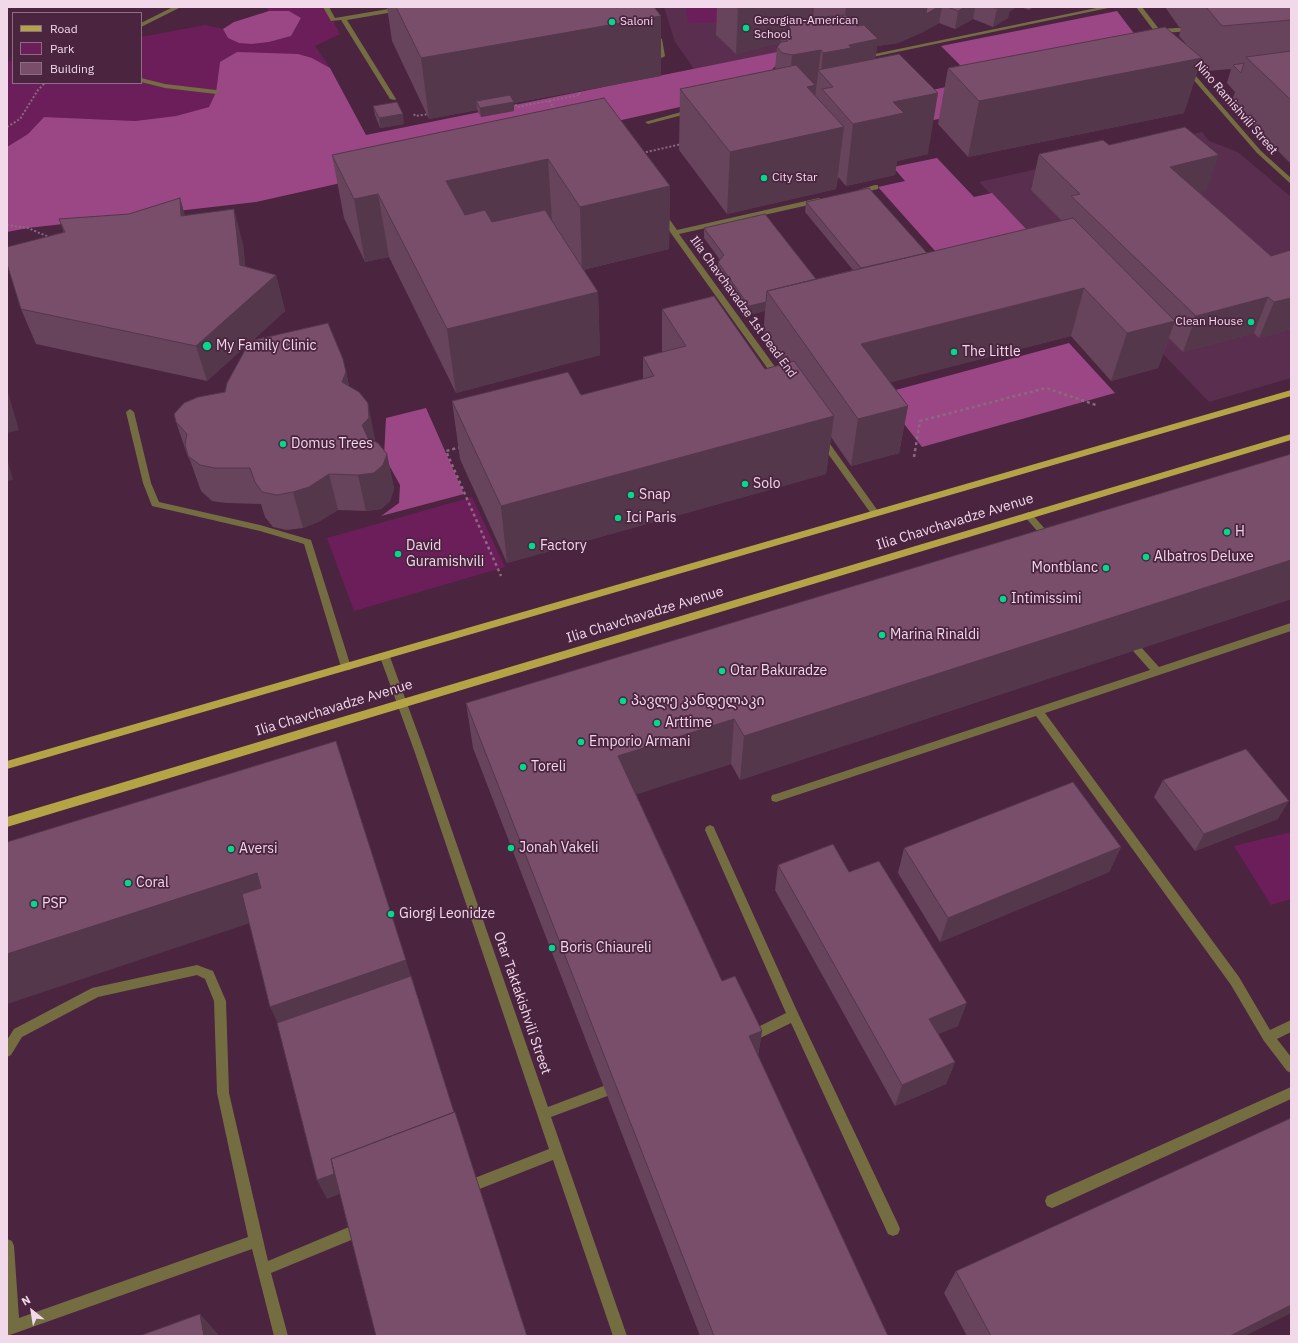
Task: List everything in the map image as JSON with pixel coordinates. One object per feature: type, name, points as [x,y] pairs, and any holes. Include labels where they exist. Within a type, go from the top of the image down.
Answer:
[{"type":"main road","points":[[7,766],[1291,393]]},
{"type":"main road","name":"Ilia Chavchavadze Avenue","points":[[7,822],[1291,437]]},
{"type":"street","points":[[142,25],[178,7]]},
{"type":"street","points":[[326,7],[333,20],[413,9]]},
{"type":"street","points":[[857,59],[1110,7]]},
{"type":"street","points":[[1138,7],[1166,43]]},
{"type":"street","points":[[343,18],[393,99]]},
{"type":"street","points":[[1157,31],[1204,28]]},
{"type":"street","points":[[658,35],[662,56]]},
{"type":"street","name":"Nino Ramishvili Street","points":[[1184,66],[1254,147],[1291,182]]},
{"type":"street","points":[[142,80],[165,86],[216,92]]},
{"type":"street","points":[[648,122],[702,109]]},
{"type":"street","points":[[846,194],[875,187]]},
{"type":"street","points":[[674,233],[824,199]]},
{"type":"street","name":"Ilia Chavchavadze 1st Dead End","points":[[658,210],[784,385]]},
{"type":"street","points":[[130,412],[147,483],[155,504],[260,528],[308,542],[346,667]]},
{"type":"street","points":[[816,431],[875,513]]},
{"type":"street","points":[[1028,515],[1055,548]]},
{"type":"street","points":[[776,798],[1291,628]]},
{"type":"street","points":[[1137,649],[1157,672]]},
{"type":"street","name":"Otar Taktakishvili Street","points":[[385,657],[620,1336]]},
{"type":"street","points":[[1039,712],[1235,981],[1268,1037],[1291,1067]]},
{"type":"street","points":[[710,830],[793,1015],[892,1229]]},
{"type":"street","points":[[7,1052],[18,1033],[96,992],[197,970],[209,975],[220,1001],[223,1093],[256,1241],[281,1336]]},
{"type":"street","points":[[743,1040],[766,1030],[793,1015]]},
{"type":"street","points":[[1268,1037],[1291,1026]]},
{"type":"street","points":[[544,1114],[606,1091]]},
{"type":"street","points":[[1052,1201],[1291,1093]]},
{"type":"street","points":[[477,1184],[557,1152]]},
{"type":"street","points":[[263,1270],[356,1231]]},
{"type":"street","points":[[7,1246],[10,1328],[256,1241]]},
{"type":"path","points":[[7,127],[20,119],[38,90],[44,84]]},
{"type":"path","points":[[511,98],[518,107],[580,95],[576,85]]},
{"type":"path","points":[[549,100],[557,113]]},
{"type":"path","points":[[415,116],[434,113]]},
{"type":"path","points":[[636,154],[688,142]]},
{"type":"path","points":[[7,225],[28,228],[54,240]]},
{"type":"path","points":[[914,457],[920,421],[1046,388],[1096,405]]},
{"type":"path","points":[[461,447],[446,451],[501,576]]},
{"type":"shaded area","name":"Georgian-American School","points":[[664,7],[802,7],[791,50],[694,69],[675,42]]},
{"type":"shaded area","points":[[269,11],[289,11],[301,18],[291,36],[269,42],[252,44],[239,43],[228,38],[223,29],[234,22]]},
{"type":"shaded area","points":[[1117,11],[1164,73],[929,121],[902,96],[976,81],[941,46]]},
{"type":"shaded area","points":[[792,49],[751,91],[256,202],[28,228],[7,232],[7,147],[28,134],[44,117],[135,121],[176,116],[209,107],[216,92],[220,62],[237,52],[298,54],[312,58],[330,68],[366,135]]},
{"type":"shaded area","points":[[1202,132],[1209,141],[1238,152],[1291,197],[1291,378],[1209,402],[1067,254],[1052,257],[979,182]]},
{"type":"shaded area","points":[[937,158],[974,197],[992,193],[1044,248],[953,271],[878,187],[905,181],[893,167]]},
{"type":"shaded area","points":[[1069,343],[1115,393],[922,447],[881,394]]},
{"type":"shaded area","points":[[426,408],[464,494],[381,516],[399,503],[400,485],[384,456],[386,418]]},
{"type":"green space","points":[[266,7],[326,7],[340,34],[315,46],[330,68],[312,58],[220,62],[216,92],[209,107],[176,116],[135,121],[44,117],[28,134],[7,147],[7,62],[12,61],[12,84],[142,84],[142,37],[205,25],[223,29],[228,38],[252,44],[269,42],[291,36],[301,18],[289,11],[269,11]]},
{"type":"green space","points":[[686,7],[721,7],[723,22],[688,23]]},
{"type":"green space","points":[[472,497],[505,567],[354,611],[327,538]]},
{"type":"green space","points":[[1291,832],[1291,899],[1271,905],[1234,846]]},
{"type":"building","points":[[396,7],[654,7],[661,16],[421,58]]},
{"type":"building","points":[[927,7],[938,7],[926,14]]},
{"type":"building","points":[[948,7],[965,7],[958,11]]},
{"type":"building","points":[[1206,7],[1291,7],[1291,20],[1222,26]]},
{"type":"building","points":[[846,15],[857,26],[864,25],[878,39],[849,45],[851,48],[823,53],[821,50],[792,55],[782,53],[777,47],[781,42],[788,41],[782,35],[787,34],[790,25],[807,18]]},
{"type":"building","points":[[1165,27],[1202,58],[979,101],[948,68]]},
{"type":"building","points":[[1291,51],[1291,100],[1246,57]]},
{"type":"building","points":[[899,54],[938,93],[893,102],[904,113],[853,124],[822,89],[833,87],[818,70]]},
{"type":"building","points":[[1244,63],[1241,73],[1233,65]]},
{"type":"building","points":[[796,65],[815,85],[807,87],[844,127],[730,152],[680,89]]},
{"type":"building","points":[[510,95],[514,102],[480,108],[476,101]]},
{"type":"building","points":[[604,98],[670,186],[580,207],[548,159],[446,181],[465,215],[485,210],[492,222],[545,210],[598,292],[447,329],[378,194],[354,199],[332,155]]},
{"type":"building","points":[[397,102],[403,114],[379,118],[373,106]]},
{"type":"building","points":[[1185,127],[1219,155],[1170,167],[1271,256],[1291,250],[1291,298],[1274,302],[1268,297],[1196,316],[1071,196],[1080,194],[1039,154],[1103,140],[1109,145]]},
{"type":"building","points":[[869,188],[927,253],[861,268],[806,202]]},
{"type":"building","points":[[180,198],[181,216],[234,209],[240,265],[276,275],[196,346],[21,309],[7,264],[7,247],[65,232],[59,219],[129,214]]},
{"type":"building","points":[[765,214],[816,279],[767,291],[766,302],[749,306],[718,262],[724,255],[704,228]]},
{"type":"building","points":[[1073,218],[1175,321],[1127,333],[1084,288],[861,344],[908,406],[858,419],[767,291]]},
{"type":"building","points":[[714,296],[765,369],[794,361],[834,416],[501,506],[452,401],[568,372],[581,395],[654,376],[643,357],[686,346],[662,309]]},
{"type":"building","name":"Domus Trees","points":[[328,323],[343,359],[346,372],[342,382],[359,392],[368,403],[369,418],[362,425],[368,438],[378,443],[387,454],[383,465],[374,473],[358,475],[329,474],[309,487],[277,495],[262,492],[255,482],[250,468],[215,468],[200,465],[188,456],[185,444],[187,434],[176,422],[174,414],[184,403],[198,397],[225,392],[227,383],[250,341]]},
{"type":"building","points":[[1291,454],[1291,560],[744,736],[734,719],[618,756],[722,981],[735,976],[762,1031],[749,1036],[888,1336],[714,1336],[466,703]]},
{"type":"building","points":[[336,741],[406,960],[270,1007],[242,894],[261,888],[257,873],[7,954],[7,842]]},
{"type":"building","points":[[1246,749],[1289,801],[1204,834],[1163,780]]},
{"type":"building","points":[[1073,782],[1121,847],[948,918],[904,848]]},
{"type":"building","points":[[833,844],[849,872],[879,861],[967,1003],[929,1019],[955,1062],[902,1085],[778,865]]},
{"type":"building","points":[[411,976],[454,1112],[331,1159],[334,1174],[317,1180],[277,1023]]},
{"type":"building","points":[[455,1112],[527,1336],[376,1336],[331,1159]]},
{"type":"building","points":[[1291,1118],[1291,1305],[1230,1336],[991,1336],[956,1271]]},
{"type":"building","points":[[200,1314],[204,1336],[139,1336]]},
{"type":"place","name":"Saloni","points":[[612,22]]},
{"type":"place","name":"Georgian-American School","points":[[746,28]]},
{"type":"place","name":"City Star","points":[[764,178]]},
{"type":"place","name":"Clean House","points":[[1251,322]]},
{"type":"place","name":"My Family Clinic","points":[[207,346]]},
{"type":"place","name":"The Little","points":[[954,352]]},
{"type":"place","name":"Domus Trees","points":[[283,444]]},
{"type":"place","name":"Solo","points":[[745,484]]},
{"type":"place","name":"Snap","points":[[631,495]]},
{"type":"place","name":"Ici Paris","points":[[618,518]]},
{"type":"place","name":"H","points":[[1227,532]]},
{"type":"place","name":"Factory","points":[[532,546]]},
{"type":"place","name":"David Guramishvili","points":[[398,554]]},
{"type":"place","name":"Albatros Deluxe","points":[[1146,557]]},
{"type":"place","name":"Montblanc","points":[[1106,568]]},
{"type":"place","name":"Intimissimi","points":[[1003,599]]},
{"type":"place","name":"Marina Rinaldi","points":[[882,635]]},
{"type":"place","name":"Otar Bakuradze","points":[[722,671]]},
{"type":"place","name":"პავლე კანდელაკი","points":[[623,701]]},
{"type":"place","name":"Arttime","points":[[657,723]]},
{"type":"place","name":"Emporio Armani","points":[[581,742]]},
{"type":"place","name":"Toreli","points":[[523,767]]},
{"type":"place","name":"Jonah Vakeli","points":[[511,848]]},
{"type":"place","name":"Aversi","points":[[231,849]]},
{"type":"place","name":"Coral","points":[[128,883]]},
{"type":"place","name":"PSP","points":[[34,904]]},
{"type":"place","name":"Giorgi Leonidze","points":[[391,914]]},
{"type":"place","name":"Boris Chiaureli","points":[[552,948]]}]
